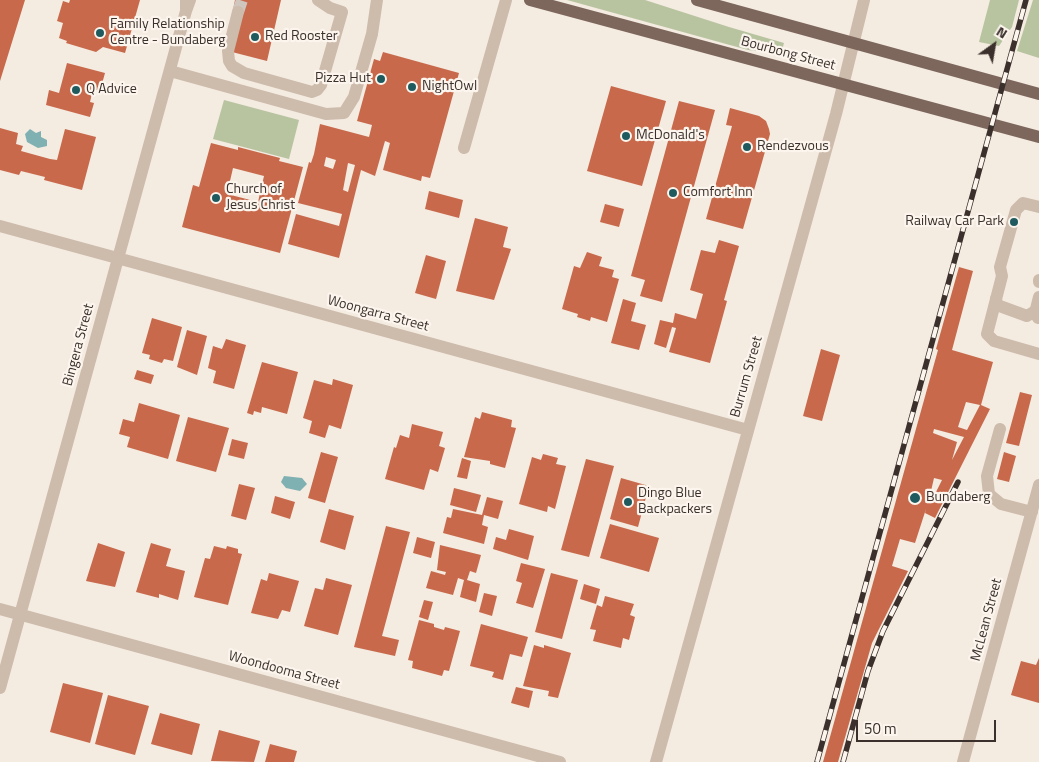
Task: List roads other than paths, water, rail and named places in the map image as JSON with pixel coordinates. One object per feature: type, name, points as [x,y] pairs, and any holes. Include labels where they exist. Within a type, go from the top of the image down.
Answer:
[{"type":"main road","name":"Bourbong Street","points":[[530,0],[1039,137]]},
{"type":"main road","name":"Bourbong Street","points":[[697,0],[1039,94]]},
{"type":"street","points":[[170,71],[326,114],[344,113],[354,97],[372,34],[377,0]]},
{"type":"street","points":[[464,148],[506,0]]},
{"type":"street","name":"Burrum Street","points":[[656,762],[844,85],[852,43],[864,0]]},
{"type":"street","points":[[238,12],[228,56],[229,61],[237,70],[312,92],[319,88],[322,80],[342,12],[320,2]]},
{"type":"street","name":"Bingera Street","points":[[0,688],[187,4]]},
{"type":"street","points":[[1039,207],[1023,204],[1017,207],[1000,267],[1002,276],[987,330],[988,337],[1039,354]]},
{"type":"street","name":"Woongarra Street","points":[[0,226],[118,260],[748,430]]},
{"type":"street","points":[[996,298],[997,305],[1002,309],[1027,316],[1037,315],[1039,297]]},
{"type":"street","points":[[1000,429],[987,476],[989,494],[1001,504],[1032,512]]},
{"type":"street","name":"McLean Street","points":[[963,762],[1033,529],[1032,512],[1038,491]]},
{"type":"street","name":"Woondooma Street","points":[[0,609],[560,762]]},
{"type":"water","points":[[30,129],[36,133],[41,131],[41,137],[47,140],[47,146],[38,148],[27,142],[25,134]]},
{"type":"water","points":[[284,476],[302,478],[307,484],[300,491],[286,488],[281,482]]},
{"type":"tunnel","points":[[238,12],[242,0]]},
{"type":"railway","points":[[817,762],[1026,0]]},
{"type":"railway","points":[[843,762],[868,671],[883,631],[958,482]]},
{"type":"place","name":"Family Relationship Centre - Bundaberg","points":[[100,33]]},
{"type":"place","name":"Red Rooster","points":[[255,37]]},
{"type":"place","name":"Pizza Hut","points":[[381,79]]},
{"type":"place","name":"NightOwl","points":[[412,87]]},
{"type":"place","name":"Q Advice","points":[[76,90]]},
{"type":"place","name":"McDonald's","points":[[626,136]]},
{"type":"place","name":"Rendezvous","points":[[747,147]]},
{"type":"place","name":"Comfort Inn","points":[[673,193]]},
{"type":"place","name":"Church of Jesus Christ","points":[[216,198]]},
{"type":"place","name":"Railway Car Park","points":[[1014,222]]},
{"type":"place","name":"Bundaberg","points":[[915,498]]},
{"type":"place","name":"Dingo Blue Backpackers","points":[[628,502]]}]
